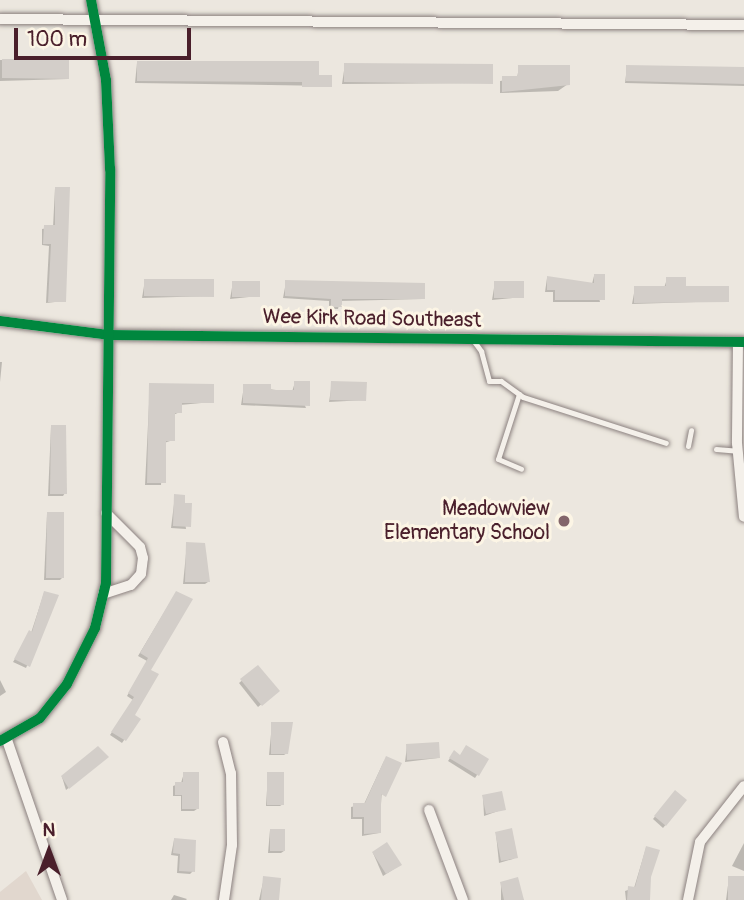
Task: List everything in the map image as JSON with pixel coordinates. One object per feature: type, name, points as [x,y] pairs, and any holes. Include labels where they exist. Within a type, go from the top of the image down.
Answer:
[{"type":"street","points":[[62,900],[3,741],[40,718],[68,684],[95,628],[103,594],[110,335],[106,79],[91,0]]},
{"type":"street","points":[[0,19],[744,25]]},
{"type":"street","name":"Wee Kirk Road Southeast","points":[[0,321],[110,335],[741,342]]},
{"type":"street","points":[[741,342],[737,451],[744,517]]},
{"type":"street","points":[[103,594],[131,585],[141,574],[143,558],[140,547],[106,513]]},
{"type":"street","points":[[223,742],[231,773],[232,845],[224,900]]},
{"type":"street","points":[[688,900],[700,842],[744,786]]},
{"type":"street","points":[[429,810],[463,900]]},
{"type":"lane","points":[[472,339],[481,351],[489,381],[501,381],[519,394],[666,443]]},
{"type":"lane","points":[[519,394],[498,459],[521,469]]},
{"type":"lane","points":[[688,446],[691,430]]},
{"type":"lane","points":[[716,449],[737,451]]},
{"type":"shaded area","points":[[26,871],[42,900],[0,900],[0,892]]},
{"type":"building","points":[[2,59],[69,59],[69,79],[2,78]]},
{"type":"building","points":[[137,61],[319,61],[319,75],[332,75],[332,87],[302,87],[302,82],[137,81]]},
{"type":"building","points":[[344,63],[493,64],[493,84],[344,82]]},
{"type":"building","points":[[518,65],[570,65],[570,85],[502,92],[502,76],[518,76]]},
{"type":"building","points":[[626,65],[744,67],[744,84],[626,81]]},
{"type":"building","points":[[55,187],[70,187],[66,302],[48,302],[51,244],[43,244],[44,225],[55,225]]},
{"type":"building","points":[[594,274],[605,274],[605,300],[555,300],[555,290],[547,290],[547,276],[594,283]]},
{"type":"building","points":[[666,277],[686,277],[686,286],[729,286],[729,302],[634,303],[634,286],[666,286]]},
{"type":"building","points":[[144,279],[214,279],[214,297],[144,296]]},
{"type":"building","points":[[285,280],[425,283],[425,299],[342,299],[342,307],[331,307],[331,299],[285,296]]},
{"type":"building","points":[[232,281],[260,281],[260,297],[232,297]]},
{"type":"building","points":[[494,281],[524,281],[524,298],[494,298]]},
{"type":"building","points":[[294,381],[310,381],[310,406],[243,403],[243,384],[271,384],[271,390],[294,390]]},
{"type":"building","points":[[331,381],[367,382],[366,401],[330,400]]},
{"type":"building","points":[[149,383],[214,384],[214,403],[182,403],[182,413],[175,413],[175,441],[166,441],[166,483],[147,483]]},
{"type":"building","points":[[51,425],[66,425],[67,494],[50,494]]},
{"type":"building","points":[[174,494],[185,495],[185,503],[192,503],[191,527],[173,526]]},
{"type":"building","points":[[47,512],[64,512],[64,578],[46,578]]},
{"type":"building","points":[[186,542],[205,543],[210,582],[185,582]]},
{"type":"building","points":[[44,591],[59,595],[30,667],[14,659],[29,630],[32,632]]},
{"type":"building","points":[[176,591],[193,599],[151,670],[159,674],[135,715],[141,719],[126,741],[111,732],[134,697],[128,693],[148,658],[140,653]]},
{"type":"building","points":[[258,665],[280,691],[262,706],[240,679]]},
{"type":"building","points":[[271,722],[293,722],[288,754],[271,754]]},
{"type":"building","points":[[439,742],[440,758],[407,760],[406,744]]},
{"type":"building","points":[[466,745],[489,759],[479,776],[449,758],[454,750],[460,755]]},
{"type":"building","points":[[98,746],[109,757],[69,789],[61,776]]},
{"type":"building","points":[[386,756],[402,763],[386,797],[381,794],[381,833],[364,834],[364,817],[353,817],[353,803],[365,803]]},
{"type":"building","points":[[183,772],[199,772],[199,809],[182,809],[182,795],[175,795],[175,782],[183,782]]},
{"type":"building","points":[[267,772],[284,772],[284,805],[267,805]]},
{"type":"building","points":[[675,790],[687,800],[666,826],[654,816]]},
{"type":"building","points":[[502,791],[506,810],[486,814],[482,795]]},
{"type":"building","points":[[512,828],[518,858],[501,861],[495,832]]},
{"type":"building","points":[[270,829],[285,829],[285,851],[270,851]]},
{"type":"building","points":[[174,838],[196,840],[195,872],[179,871],[180,854],[173,853]]},
{"type":"building","points":[[387,842],[402,865],[386,874],[372,852]]},
{"type":"building","points":[[646,846],[660,850],[651,877],[650,900],[627,900],[628,886],[635,887]]},
{"type":"building","points":[[263,876],[281,878],[279,900],[261,900]]},
{"type":"building","points":[[728,876],[744,876],[744,900],[728,900]]},
{"type":"building","points":[[518,877],[524,900],[504,900],[500,882]]},
{"type":"cycle path","points":[[0,741],[40,718],[67,684],[95,628],[106,583],[110,169],[106,80],[91,0]]},
{"type":"cycle path","points":[[0,321],[110,335],[744,342]]},
{"type":"place","name":"Meadowview Elementary School","points":[[564,521]]}]
